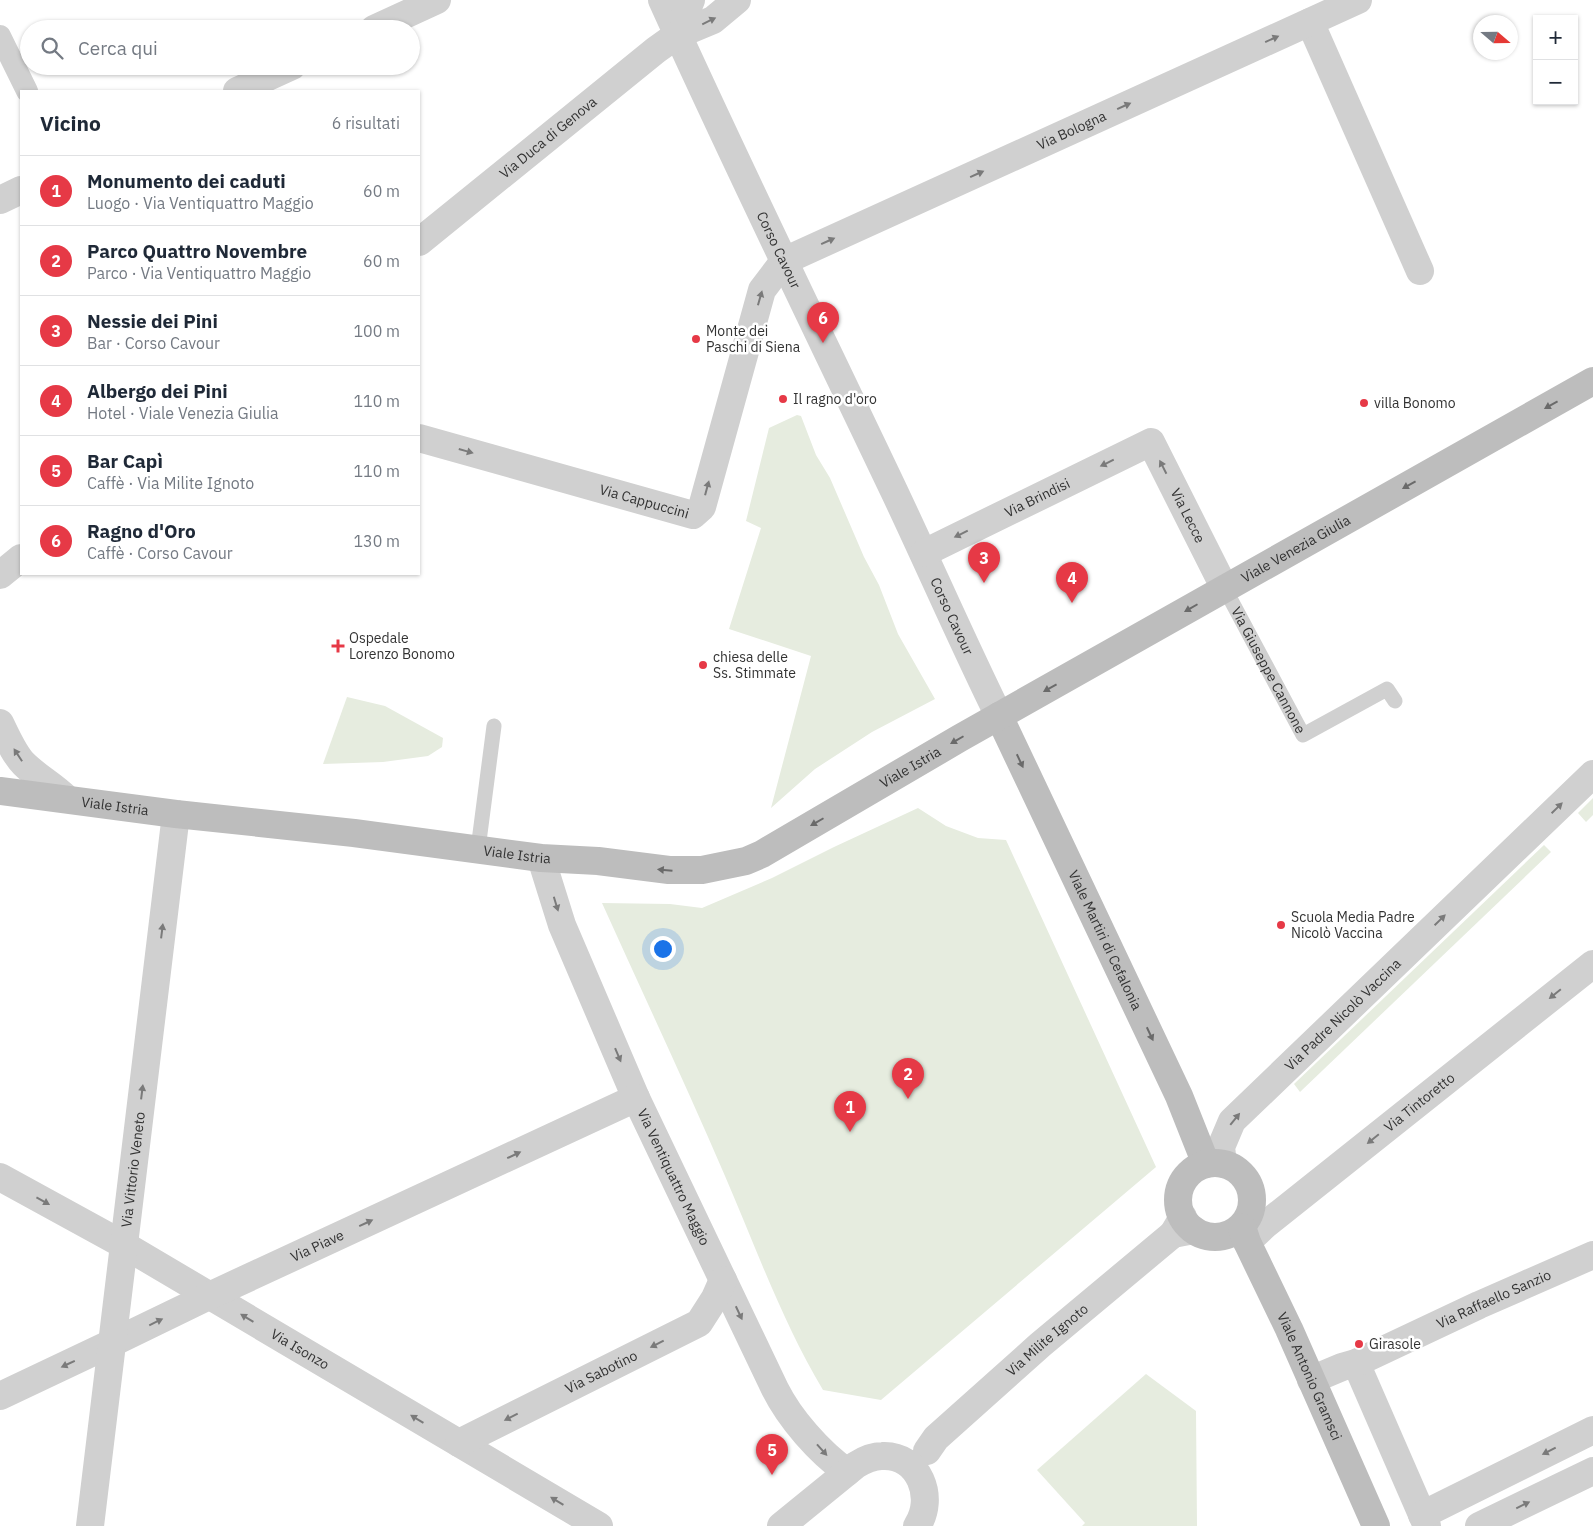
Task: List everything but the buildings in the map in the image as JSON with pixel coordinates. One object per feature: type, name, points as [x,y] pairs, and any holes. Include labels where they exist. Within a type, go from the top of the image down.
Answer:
[{"type":"main road","name":"Viale Venezia Giulia","points":[[999,716],[1593,382]]},
{"type":"main road","name":"Viale Istria","points":[[0,791],[62,794],[176,814],[478,844],[541,858],[598,861],[669,870],[702,870],[746,861],[762,854],[999,716]]},
{"type":"main road","name":"Viale Martiri di Cefalonia","points":[[999,716],[1179,1096],[1214,1164]]},
{"type":"main road","points":[[1214,1164],[1238,1171],[1249,1184],[1252,1206],[1244,1234],[1232,1233],[1220,1237],[1208,1236],[1183,1227],[1178,1202],[1180,1189],[1186,1178],[1194,1170],[1214,1164]]},
{"type":"main road","name":"Viale Antonio Gramsci","points":[[1244,1234],[1289,1329],[1376,1526]]},
{"type":"street","points":[[393,20],[436,0]]},
{"type":"street","name":"Corso Cavour","points":[[662,0],[924,553],[973,664],[999,716]]},
{"type":"street","points":[[678,34],[691,0]]},
{"type":"street","points":[[678,34],[713,20],[737,0]]},
{"type":"street","name":"Via Bologna","points":[[784,261],[1358,0]]},
{"type":"street","points":[[1310,22],[1420,271]]},
{"type":"street","name":"Via Duca di Genova","points":[[420,241],[678,34]]},
{"type":"street","points":[[0,36],[27,90]]},
{"type":"street","points":[[239,90],[272,75]]},
{"type":"street","points":[[0,200],[20,190]]},
{"type":"street","name":"Via Cappuccini","points":[[420,438],[693,515],[702,507],[762,290],[784,261]]},
{"type":"street","name":"Via Brindisi","points":[[924,553],[1151,442]]},
{"type":"street","name":"Via Lecce","points":[[1151,442],[1225,589]]},
{"type":"street","points":[[0,575],[20,559]]},
{"type":"street","points":[[0,723],[8,740],[24,764],[62,794]]},
{"type":"street","name":"Via Padre Nicolò Vaccina","points":[[1214,1164],[1232,1121],[1593,774]]},
{"type":"street","name":"Via Vittorio Veneto","points":[[90,1526],[176,814]]},
{"type":"street","name":"Via Ventiquattro Maggio","points":[[541,858],[562,925],[636,1098],[785,1408],[832,1461],[847,1472]]},
{"type":"street","name":"Via Tintoretto","points":[[1244,1234],[1265,1225],[1593,964]]},
{"type":"street","name":"Via Piave","points":[[0,1396],[209,1296],[636,1098]]},
{"type":"street","name":"Via Isonzo","points":[[0,1177],[124,1245],[599,1526]]},
{"type":"street","name":"Via Milite Ignoto","points":[[916,1462],[936,1438],[1040,1345],[1183,1227]]},
{"type":"street","name":"Via Raffaello Sanzio","points":[[1311,1380],[1356,1363],[1479,1305],[1593,1255]]},
{"type":"street","name":"Via Sabotino","points":[[459,1443],[699,1323],[715,1298],[723,1280]]},
{"type":"street","points":[[1356,1363],[1424,1521],[1593,1430]]},
{"type":"street","points":[[781,1526],[856,1465],[868,1458],[882,1455],[916,1462],[924,1486],[925,1499],[924,1512],[917,1526]]},
{"type":"street","points":[[1479,1526],[1593,1470]]},
{"type":"lane","name":"Via Giuseppe Cannone","points":[[1225,589],[1304,736],[1388,689],[1395,700]]},
{"type":"lane","points":[[478,844],[494,726]]},
{"type":"lane","name":"Viale Istria","points":[[0,780],[62,794],[478,844]]},
{"type":"shaded area","points":[[797,415],[801,416],[816,455],[830,478],[864,557],[879,585],[898,634],[935,699],[872,732],[815,769],[771,808],[811,656],[729,629],[761,528],[746,521],[769,428]]},
{"type":"shaded area","points":[[347,697],[385,706],[443,738],[442,747],[428,756],[383,762],[323,764]]},
{"type":"shaded area","points":[[1593,798],[1593,815],[1586,822],[1578,813]]},
{"type":"shaded area","points":[[918,808],[946,826],[978,838],[1006,840],[1156,1167],[881,1400],[823,1390],[783,1312],[680,1074],[602,903],[670,904],[702,908],[772,878]]},
{"type":"shaded area","points":[[1544,845],[1551,852],[1300,1092],[1294,1084]]},
{"type":"shaded area","points":[[1146,1374],[1196,1411],[1197,1526],[1082,1526],[1085,1523],[1037,1470]]},
{"type":"place","name":"Monte dei Paschi di Siena","points":[[696,339]]},
{"type":"place","name":"Ragno d'Oro","points":[[823,343]]},
{"type":"place","name":"Il ragno d'oro","points":[[783,399]]},
{"type":"place","name":"villa Bonomo","points":[[1364,403]]},
{"type":"place","name":"Nessie dei Pini","points":[[984,583]]},
{"type":"place","name":"Albergo dei Pini","points":[[1072,603]]},
{"type":"place","name":"Ospedale Lorenzo Bonomo","points":[[338,646]]},
{"type":"place","name":"chiesa delle Ss. Stimmate","points":[[703,665]]},
{"type":"place","name":"Scuola Media Padre Nicolò Vaccina","points":[[1281,925]]},
{"type":"place","name":"Parco Quattro Novembre","points":[[908,1099]]},
{"type":"place","name":"Monumento dei caduti","points":[[850,1132]]},
{"type":"place","name":"Girasole","points":[[1359,1344]]},
{"type":"place","name":"Bar Capì","points":[[772,1475]]}]
